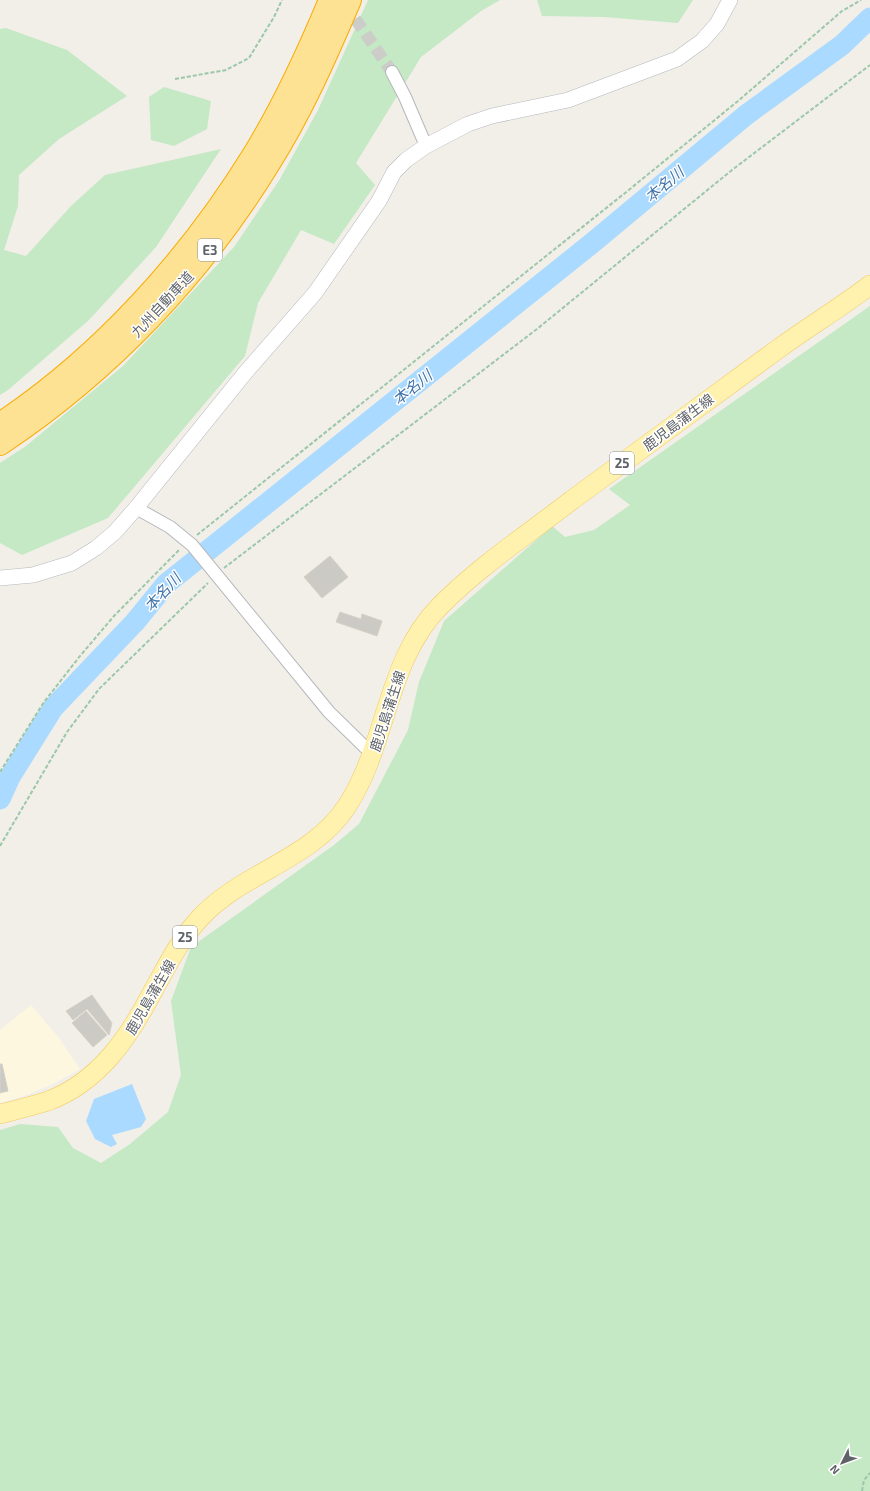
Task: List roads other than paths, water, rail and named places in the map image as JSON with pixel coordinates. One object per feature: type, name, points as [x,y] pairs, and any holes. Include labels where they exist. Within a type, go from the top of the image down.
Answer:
[{"type":"highway","name":"九州自動車道","points":[[0,424],[44,391],[86,356],[128,315],[194,241],[227,196],[277,114],[304,61],[330,0]]},
{"type":"highway","name":"九州自動車道","points":[[0,444],[55,405],[98,369],[170,297],[208,252],[242,207],[292,124],[320,69],[350,0]]},
{"type":"main road","name":"鹿児島蒲生線","points":[[0,1114],[50,1100],[66,1092],[90,1076],[106,1061],[125,1039],[176,950],[199,919],[218,901],[238,887],[288,858],[328,829],[346,808],[365,775],[373,755],[393,688],[404,661],[425,624],[439,607],[468,579],[733,381],[870,285]]},
{"type":"street","points":[[0,578],[33,575],[72,563],[96,548],[136,508],[245,373],[315,293],[379,201],[394,172],[406,160],[426,146],[474,122],[492,116],[568,100],[677,60],[702,40],[717,24],[730,0]]},
{"type":"street","points":[[392,72],[405,97],[426,146]]},
{"type":"street","points":[[136,508],[170,526],[190,544],[215,572],[329,712],[373,755]]},
{"type":"water","points":[[132,1084],[146,1119],[141,1127],[112,1135],[117,1144],[111,1147],[95,1139],[86,1121],[94,1099]]},
{"type":"waterway","name":"本名川","points":[[0,799],[10,777],[53,708],[135,622],[166,584],[591,244],[746,115],[842,45],[870,18]]},
{"type":"tunnel","points":[[345,4],[392,72]]}]
